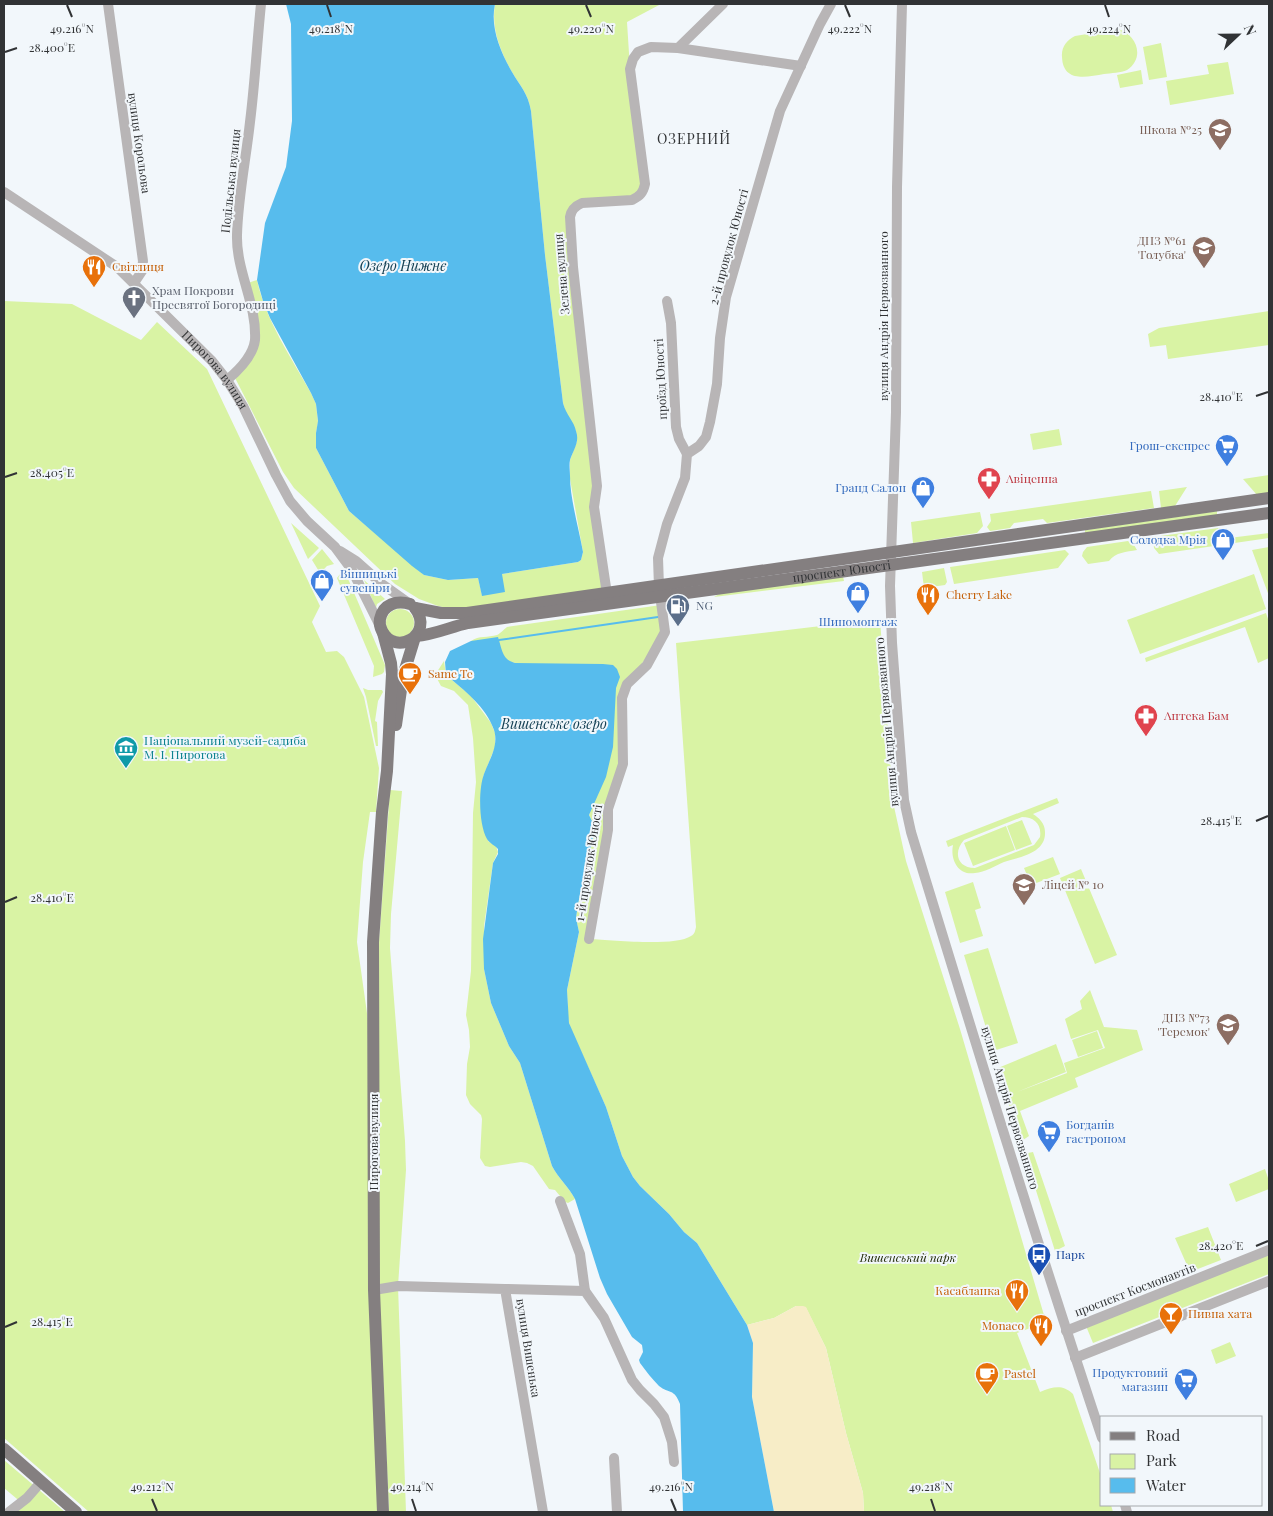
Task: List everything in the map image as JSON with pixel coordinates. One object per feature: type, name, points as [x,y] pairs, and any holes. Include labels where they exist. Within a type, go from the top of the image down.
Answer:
[{"type":"main road","name":"проспект Юності","points":[[891,559],[1081,525],[1269,498]]},
{"type":"main road","points":[[1220,505],[1222,520]]},
{"type":"main road","name":"проспект Юності","points":[[415,636],[431,634],[468,623],[659,591],[891,559],[1082,539],[1269,513]]},
{"type":"main road","points":[[1081,525],[1082,539]]},
{"type":"main road","name":"проспект Юності","points":[[413,606],[450,614],[467,614],[607,594],[659,591]]},
{"type":"main road","points":[[396,602],[403,602],[413,606],[419,612],[420,629],[415,636],[406,642],[392,641],[381,629],[381,616],[384,610],[396,602]]},
{"type":"main road","name":"Пирогова вулиця","points":[[381,629],[391,662],[392,674],[373,942],[374,1290],[383,1512]]},
{"type":"main road","points":[[405,668],[431,634]]},
{"type":"main road","name":"Пирогова вулиця","points":[[386,771],[405,668],[415,636]]},
{"type":"main road","points":[[4,1450],[76,1512]]},
{"type":"street","name":"вулиця Корольова","points":[[108,4],[143,261],[142,271],[134,283]]},
{"type":"street","name":"Подільська вулиця","points":[[227,380],[245,362],[253,349],[254,342],[251,310],[239,259],[237,236],[261,4]]},
{"type":"street","points":[[678,48],[723,4]]},
{"type":"street","name":"2-й провулок Юності","points":[[686,454],[699,446],[706,437],[718,384],[720,338],[726,297],[780,111],[831,4]]},
{"type":"street","name":"вулиця Андрія Первозванного","points":[[902,4],[897,187],[896,412],[890,586],[894,672],[904,800],[909,824],[1009,1150],[1100,1432]]},
{"type":"street","name":"Зелена вулиця","points":[[607,594],[594,506],[597,486],[573,267],[571,211],[578,204],[632,200],[643,192],[645,184],[630,69],[633,59],[638,52],[650,47],[678,48],[801,66]]},
{"type":"street","name":"Пирогова вулиця","points":[[4,192],[111,262],[207,356],[227,380],[243,406],[290,501],[307,521],[335,547],[356,561],[382,584],[413,606]]},
{"type":"street","name":"проїзд Юності","points":[[667,301],[671,323],[676,427],[686,454]]},
{"type":"street","points":[[659,591],[658,558],[667,524],[685,478],[686,454]]},
{"type":"street","name":"Пирогова вулиця","points":[[335,547],[352,570],[381,629]]},
{"type":"street","name":"1-й провулок Юності","points":[[589,939],[608,830],[608,809],[623,764],[622,698],[627,684],[647,664],[664,636],[665,628],[659,591]]},
{"type":"street","points":[[560,1202],[580,1254],[585,1291],[604,1318],[632,1380],[664,1416],[670,1434],[674,1462]]},
{"type":"street","name":"проспект Космонавтів","points":[[1066,1331],[1269,1250]]},
{"type":"street","points":[[1075,1358],[1269,1281]]},
{"type":"street","name":"вулиця Вишенька","points":[[374,1290],[398,1286],[505,1289],[543,1512]]},
{"type":"street","points":[[505,1289],[585,1291]]},
{"type":"street","points":[[614,1458],[617,1512]]},
{"type":"street","points":[[9,1512],[27,1498],[41,1482]]},
{"type":"green space","points":[[495,4],[661,4],[627,22],[630,69],[645,184],[639,197],[583,203],[571,211],[606,588],[472,607],[447,608],[419,599],[395,584],[294,488],[283,472],[233,374],[253,349],[245,284],[257,280],[266,310],[316,404],[318,422],[316,448],[349,511],[424,575],[448,580],[478,578],[482,595],[502,574],[581,560],[583,552],[570,479],[570,460],[577,441],[576,431],[566,414],[563,403],[545,255],[531,111],[526,94],[500,48],[495,31]]},
{"type":"green space","points":[[1118,29],[1130,36],[1136,46],[1136,59],[1127,70],[1084,77],[1071,75],[1067,71],[1063,65],[1062,53],[1065,44],[1069,40],[1075,36]]},
{"type":"green space","points":[[1161,43],[1167,77],[1149,80],[1143,47]]},
{"type":"green space","points":[[1228,62],[1234,94],[1170,105],[1166,81],[1209,74],[1207,65]]},
{"type":"green space","points":[[1141,70],[1143,84],[1120,88],[1117,75]]},
{"type":"green space","points":[[4,301],[72,304],[141,340],[157,322],[207,369],[320,606],[312,622],[326,652],[337,651],[344,657],[364,697],[379,768],[376,812],[370,812],[363,862],[357,942],[374,1063],[383,1512],[89,1512],[4,1438]]},
{"type":"green space","points":[[1269,311],[1269,345],[1168,359],[1166,345],[1150,347],[1148,334],[1159,328]]},
{"type":"green space","points":[[1059,429],[1062,445],[1033,450],[1030,434]]},
{"type":"green space","points":[[1269,475],[1269,493],[1257,495],[1243,479]]},
{"type":"green space","points":[[1187,487],[1175,506],[1161,508],[1159,491]]},
{"type":"green space","points":[[1151,491],[1154,508],[1047,523],[1043,519],[1014,523],[1010,528],[990,531],[987,527],[991,521],[990,514]]},
{"type":"green space","points":[[1217,511],[1217,515],[1085,534],[1085,530]]},
{"type":"green space","points":[[980,512],[983,526],[977,533],[913,543],[911,522]]},
{"type":"green space","points":[[291,523],[319,548],[308,559]]},
{"type":"green space","points":[[1218,528],[1229,538],[1269,533],[1269,538],[1159,554],[1154,548],[1153,537]]},
{"type":"green space","points":[[1128,541],[1137,550],[1118,554],[1109,561],[1088,564],[1082,556],[1087,547]]},
{"type":"green space","points":[[1269,547],[1269,596],[1252,550]]},
{"type":"green space","points":[[322,549],[334,564],[327,566],[320,573],[312,560]]},
{"type":"green space","points":[[1065,550],[1069,554],[1058,568],[954,584],[950,567]]},
{"type":"green space","points":[[944,568],[947,582],[945,585],[924,588],[922,572]]},
{"type":"green space","points":[[842,572],[844,581],[714,597],[731,587]]},
{"type":"green space","points":[[340,574],[346,576],[349,581],[385,665],[382,674],[373,677],[374,666],[337,578]]},
{"type":"green space","points":[[1254,574],[1266,609],[1140,654],[1127,620]]},
{"type":"green space","points":[[364,580],[385,599],[377,604],[376,608]]},
{"type":"green space","name":"Вишенський парк","points":[[661,605],[665,632],[627,684],[623,755],[613,797],[590,939],[658,942],[683,939],[691,936],[696,927],[676,643],[880,619],[893,802],[906,861],[960,1029],[1046,1322],[1017,1333],[1040,1392],[1057,1387],[1073,1394],[1100,1473],[1100,1506],[1111,1506],[1113,1512],[864,1512],[863,1493],[846,1433],[826,1348],[806,1308],[796,1306],[774,1318],[747,1325],[697,1243],[684,1232],[633,1177],[622,1156],[606,1107],[570,1027],[568,1018],[567,990],[579,932],[576,918],[578,904],[595,829],[589,815],[591,809],[515,663],[471,641],[477,638],[497,635],[507,627]]},
{"type":"green space","points":[[400,609],[410,613],[414,623],[410,633],[400,637],[390,633],[386,623],[390,613]]},
{"type":"green space","points":[[1266,613],[1269,622],[1269,658],[1258,663],[1245,627],[1146,662],[1145,658]]},
{"type":"green space","points":[[444,661],[446,675],[471,696],[491,723],[495,733],[495,747],[483,777],[488,841],[496,846],[498,852],[493,863],[484,926],[484,969],[491,1003],[509,1046],[520,1063],[552,1166],[575,1199],[568,1203],[555,1190],[549,1189],[533,1166],[521,1162],[490,1167],[485,1166],[480,1158],[482,1119],[481,1115],[470,1104],[466,1095],[467,1064],[470,1047],[466,1015],[471,971],[473,813],[476,782],[473,738],[468,705],[454,691],[441,686],[435,675]]},
{"type":"green space","points":[[363,688],[382,690],[383,692],[378,701],[375,721],[377,722],[378,746],[376,746]]},
{"type":"green space","points":[[390,790],[402,791],[391,914],[390,948],[406,1170],[398,1286],[406,1512],[389,1512],[379,1290],[379,942]]},
{"type":"green space","points":[[1057,798],[1059,803],[1033,814],[1041,821],[1045,829],[1044,839],[1037,849],[990,869],[975,873],[964,872],[954,861],[953,845],[948,847],[946,841]],"holes":[[[1022,817],[1030,818],[1040,828],[1040,837],[1034,845],[975,868],[964,865],[961,862],[958,854],[964,840]]]},
{"type":"green space","points":[[1022,820],[1032,844],[1016,850],[1007,826]]},
{"type":"green space","points":[[1006,826],[1015,850],[973,866],[964,843]]},
{"type":"green space","points":[[1053,857],[1060,874],[1031,885],[1024,868]]},
{"type":"green space","points":[[1081,869],[1117,955],[1095,964],[1060,878]]},
{"type":"green space","points":[[973,882],[981,908],[975,910],[983,936],[960,943],[945,892]]},
{"type":"green space","points":[[988,948],[1018,1043],[993,1051],[964,955]]},
{"type":"green space","points":[[1090,990],[1104,1027],[1137,1030],[1143,1050],[1075,1078],[1078,1087],[1020,1111],[1029,1136],[1020,1142],[998,1068],[1056,1044],[1066,1072],[1017,1092],[1067,1073],[1064,1063],[1105,1048],[1098,1030],[1071,1039],[1065,1019],[1082,1009],[1080,1001]]},
{"type":"green space","points":[[1097,1031],[1103,1048],[1078,1057],[1072,1040]]},
{"type":"green space","points":[[1023,1149],[1028,1153],[1033,1152],[1065,1246],[1055,1251]]},
{"type":"green space","points":[[1265,1169],[1269,1181],[1269,1189],[1236,1202],[1229,1184]]},
{"type":"green space","points":[[1208,1227],[1221,1260],[1190,1272],[1175,1238]]},
{"type":"green space","points":[[1269,1253],[1269,1274],[1093,1343],[1086,1326]]},
{"type":"green space","points":[[1230,1342],[1236,1356],[1216,1364],[1211,1350]]},
{"type":"green space","points":[[4,1460],[65,1512],[14,1512],[23,1504],[4,1488]]},
{"type":"sand","points":[[796,1306],[806,1307],[826,1348],[846,1433],[863,1493],[864,1512],[774,1512],[752,1397],[753,1343],[747,1325],[774,1318]]},
{"type":"water","name":"Озеро Нижнє","points":[[286,4],[495,4],[494,21],[497,39],[508,64],[526,94],[531,111],[545,255],[563,403],[574,424],[577,435],[577,442],[570,460],[570,485],[583,552],[581,560],[578,562],[502,574],[505,592],[482,596],[478,578],[448,580],[424,575],[349,511],[316,448],[318,421],[316,404],[270,318],[257,280],[265,223],[286,167],[292,121],[291,24]]},
{"type":"water","name":"Вишенське озеро","points":[[498,637],[505,657],[511,662],[613,665],[620,677],[616,688],[613,747],[606,777],[589,815],[595,829],[576,918],[579,932],[567,990],[569,1023],[606,1107],[622,1156],[633,1177],[684,1232],[697,1243],[747,1325],[753,1343],[752,1397],[774,1512],[683,1512],[680,1404],[676,1396],[659,1386],[640,1363],[639,1360],[643,1352],[642,1345],[632,1337],[607,1294],[600,1278],[575,1199],[552,1166],[520,1063],[509,1046],[491,1003],[484,969],[483,939],[493,863],[498,854],[498,849],[488,841],[484,833],[480,798],[484,774],[493,753],[495,736],[491,722],[486,714],[467,693],[446,675],[445,662],[450,651],[471,641]]},
{"type":"waterway","points":[[499,640],[658,617]]},
{"type":"place","name":"Школа №25","points":[[1220,151]]},
{"type":"place","name":"ДНЗ №61 'Голубка'","points":[[1204,269]]},
{"type":"place","name":"Світлиця","points":[[94,288]]},
{"type":"place","name":"Храм Покрови Пресвятої Богородиці","points":[[134,319]]},
{"type":"place","name":"Грош-експрес","points":[[1227,467]]},
{"type":"place","name":"Авіценна","points":[[989,500]]},
{"type":"place","name":"Гранд Салон","points":[[923,509]]},
{"type":"place","name":"Солодка Мрія","points":[[1223,561]]},
{"type":"place","name":"Вінницькі сувеніри","points":[[322,602]]},
{"type":"place","name":"Шиномонтаж","points":[[858,614]]},
{"type":"place","name":"Cherry Lake","points":[[928,616]]},
{"type":"place","name":"NG","points":[[678,627]]},
{"type":"place","name":"Same Te","points":[[410,695]]},
{"type":"place","name":"Аптека Бам","points":[[1146,737]]},
{"type":"place","name":"Національний музей-садиба М. І. Пирогова","points":[[126,769]]},
{"type":"place","name":"Ліцей № 10","points":[[1024,906]]},
{"type":"place","name":"ДНЗ №73 'Теремок'","points":[[1228,1046]]},
{"type":"place","name":"Богданів гастроном","points":[[1049,1153]]},
{"type":"place","name":"Парк","points":[[1039,1276]]},
{"type":"place","name":"Касабланка","points":[[1017,1312]]},
{"type":"place","name":"Пивна хата","points":[[1171,1335]]},
{"type":"place","name":"Monaco","points":[[1041,1347]]},
{"type":"place","name":"Pastel","points":[[987,1395]]},
{"type":"place","name":"Продуктовий магазин","points":[[1186,1401]]},
{"type":"district","name":"ОЗЕРНИЙ","points":[[694,139]]}]
